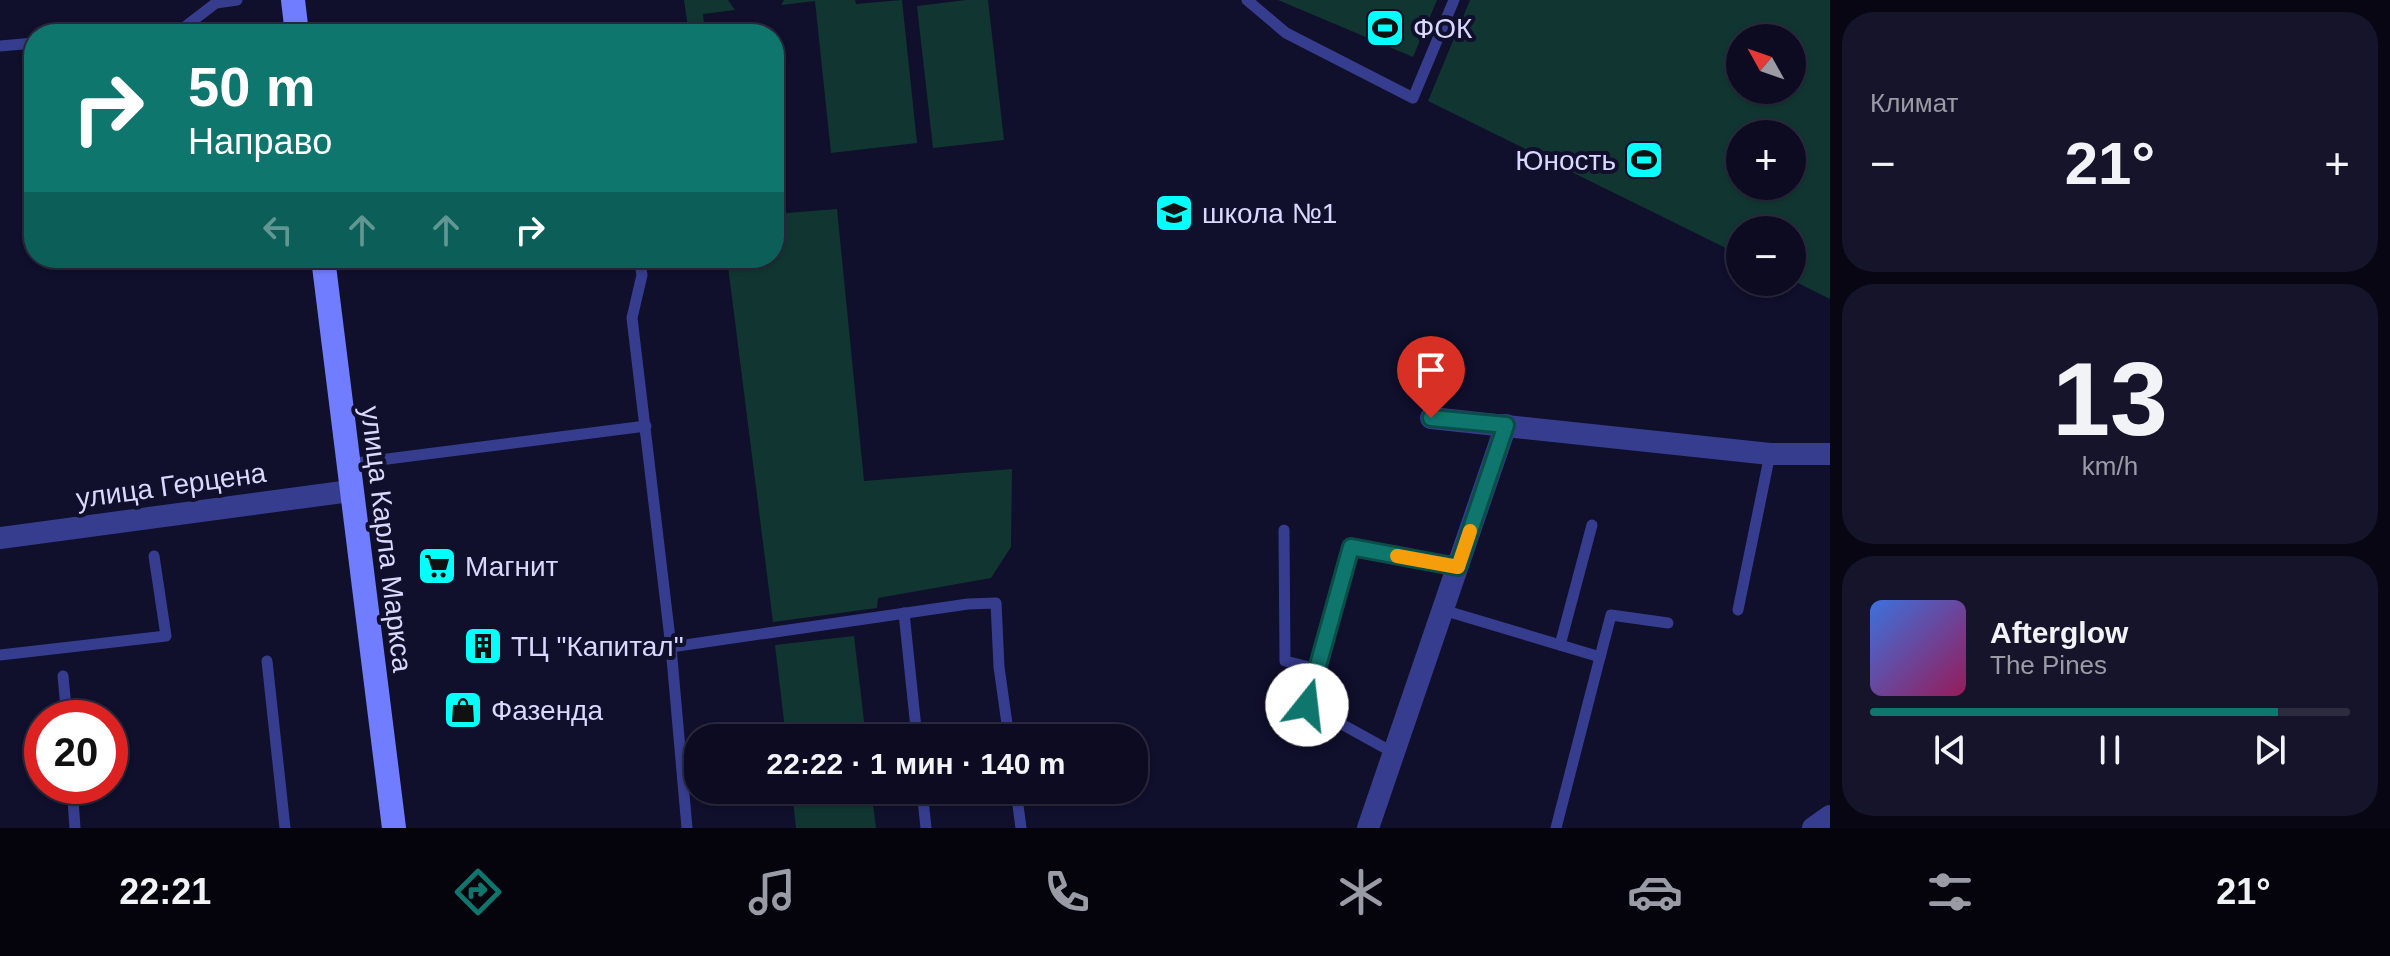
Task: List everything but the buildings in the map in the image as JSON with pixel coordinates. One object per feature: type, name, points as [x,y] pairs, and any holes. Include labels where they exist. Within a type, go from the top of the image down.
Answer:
[{"type":"main road","points":[[293,0],[296,24]]},
{"type":"main road","name":"улица Карла Маркса","points":[[325,268],[394,828]]},
{"type":"street","points":[[1431,418],[1770,454],[1830,454]]},
{"type":"street","points":[[1368,828],[1506,425]]},
{"type":"street","name":"улица Герцена","points":[[0,538],[350,491]]},
{"type":"street","points":[[1813,828],[1830,816]]},
{"type":"lane","points":[[189,24],[216,3],[237,0]]},
{"type":"lane","points":[[1247,0],[1286,33],[1413,98],[1454,0]]},
{"type":"lane","points":[[0,46],[24,44]]},
{"type":"lane","points":[[641,268],[642,275],[632,318],[671,647],[687,828]]},
{"type":"lane","points":[[347,464],[646,426]]},
{"type":"lane","points":[[1738,610],[1770,454]]},
{"type":"lane","points":[[1560,645],[1592,525]]},
{"type":"lane","points":[[1284,530],[1285,661],[1318,669]]},
{"type":"lane","points":[[1394,753],[1307,705],[1351,547],[1458,567]]},
{"type":"lane","points":[[0,655],[166,636],[154,556]]},
{"type":"lane","points":[[671,647],[968,604],[996,603],[999,667],[1007,724]]},
{"type":"lane","points":[[1443,610],[1600,657]]},
{"type":"lane","points":[[904,613],[916,724]]},
{"type":"lane","points":[[1556,828],[1611,615],[1668,623]]},
{"type":"lane","points":[[267,661],[285,828]]},
{"type":"lane","points":[[63,676],[65,700]]},
{"type":"lane","points":[[73,804],[75,828]]},
{"type":"lane","points":[[923,804],[926,828]]},
{"type":"lane","points":[[1018,804],[1021,828]]},
{"type":"green space","points":[[684,0],[728,0],[735,10],[703,14],[704,24],[688,24]]},
{"type":"green space","points":[[784,0],[855,0],[856,4],[902,0],[917,143],[831,153],[815,1],[781,5]]},
{"type":"green space","points":[[988,0],[1004,140],[933,148],[917,6]]},
{"type":"green space","name":"ФОК","points":[[1278,0],[1437,0],[1413,57]]},
{"type":"green space","name":"Юность","points":[[1470,0],[1830,0],[1830,299],[1806,287],[1806,216],[1726,216],[1726,248],[1428,101]]},
{"type":"green space","points":[[837,209],[864,481],[1012,469],[1011,547],[991,578],[878,598],[877,608],[773,622],[728,268],[784,268],[784,213]]},
{"type":"green space","points":[[854,636],[864,724],[784,724],[775,645]]},
{"type":"green space","points":[[793,804],[873,804],[876,828],[796,828]]},
{"type":"slow traffic","points":[[1397,556],[1458,567],[1470,531]]},
{"type":"place","name":"ФОК","points":[[1385,28]]},
{"type":"place","name":"Юность","points":[[1644,160]]},
{"type":"place","name":"школа №1","points":[[1174,213]]},
{"type":"place","name":"Магнит","points":[[437,566]]},
{"type":"place","name":"ТЦ \"Капитал\"","points":[[483,646]]},
{"type":"place","name":"Фазенда","points":[[463,710]]},
{"type":"route","points":[[1307,705],[1351,547],[1458,567],[1506,425],[1431,418]]}]
